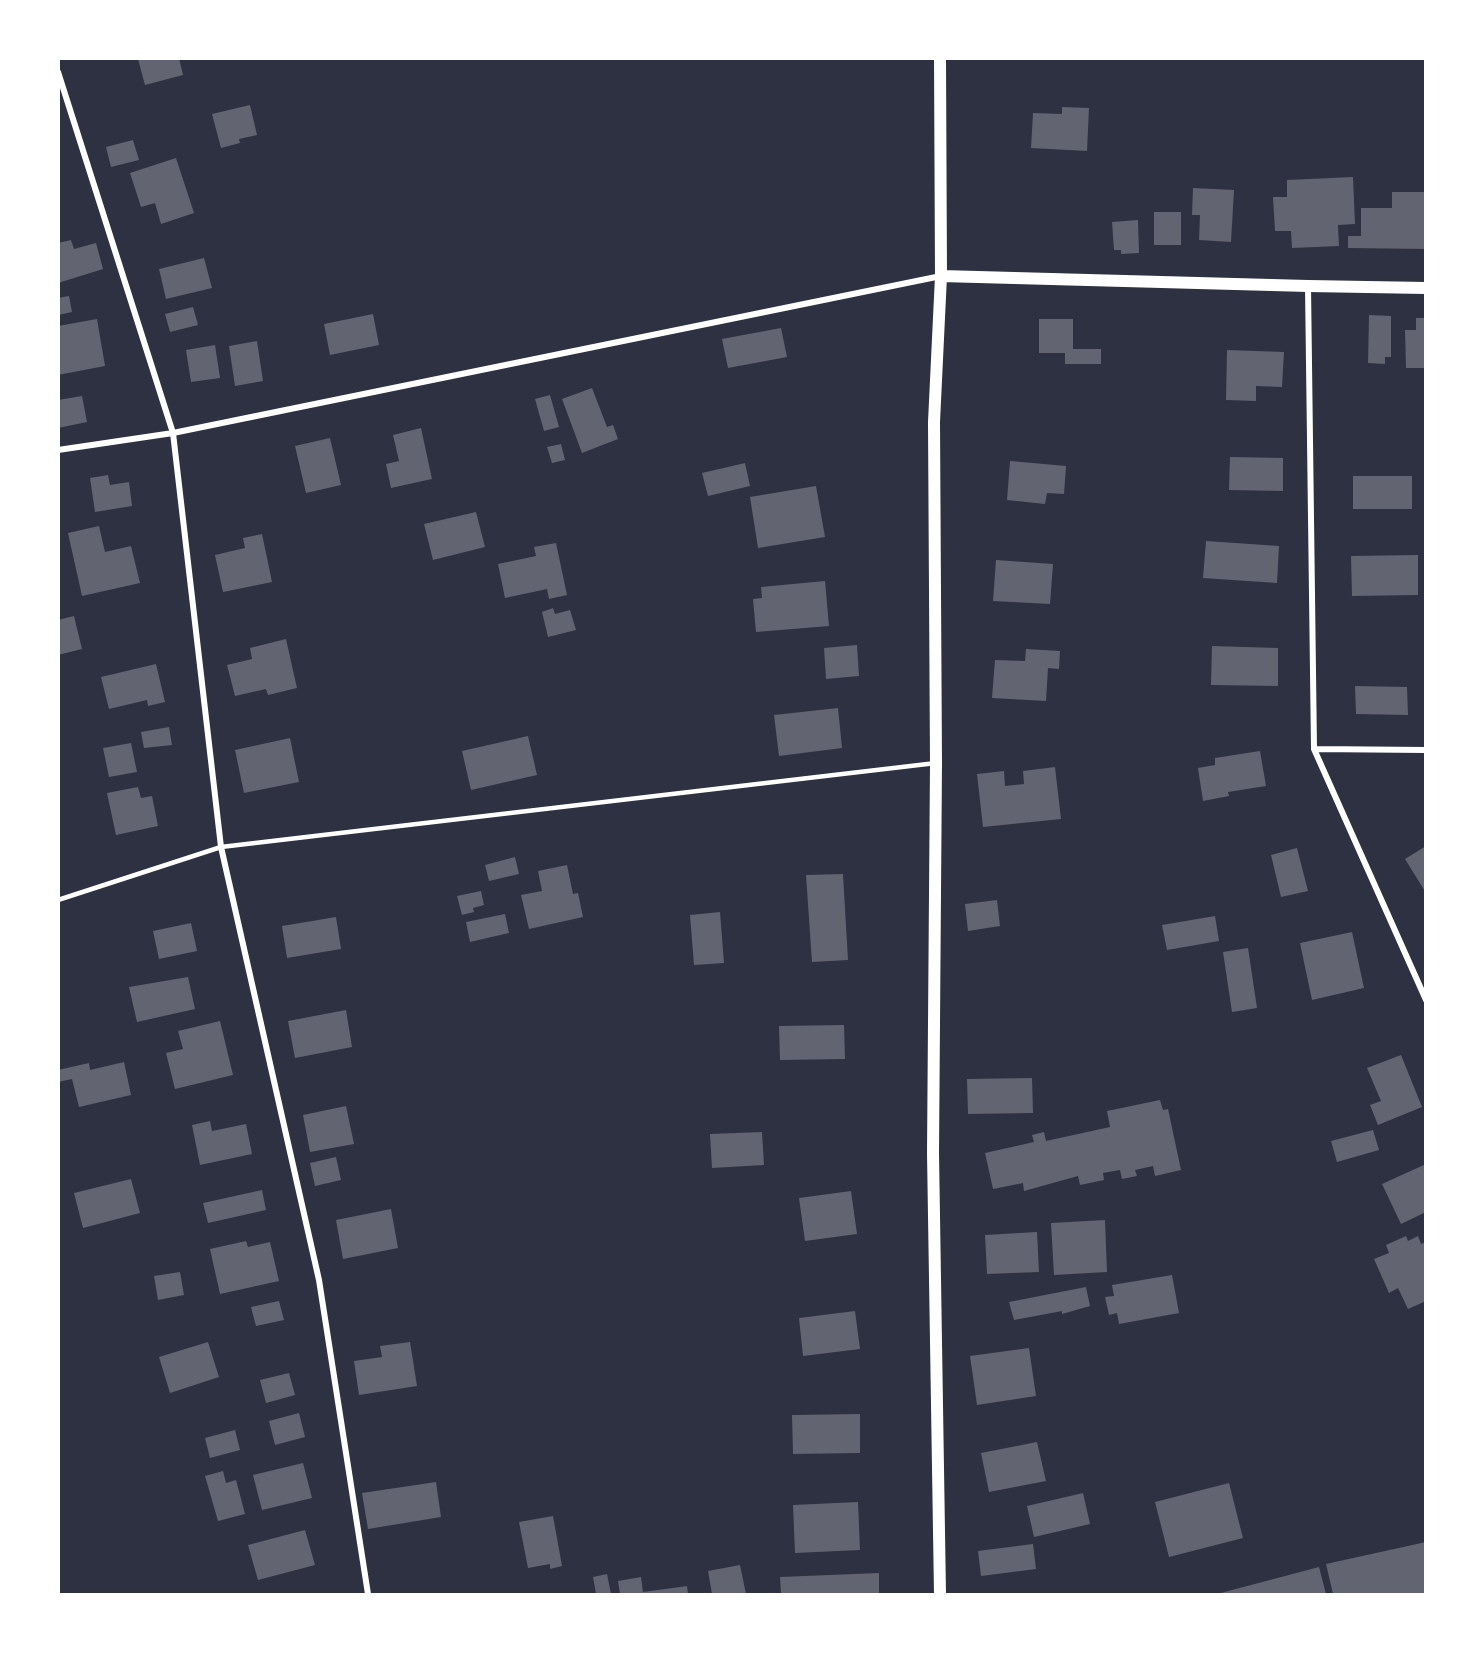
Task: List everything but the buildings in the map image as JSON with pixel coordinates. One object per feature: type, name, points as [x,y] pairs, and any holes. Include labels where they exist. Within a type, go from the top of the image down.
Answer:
[{"type":"main road","points":[[940,58],[941,276],[934,422],[936,763],[933,1153],[940,1594]]},
{"type":"main road","points":[[941,276],[1425,288]]},
{"type":"street","points":[[58,72],[173,433],[221,848],[320,1280],[368,1594]]},
{"type":"street","points":[[58,450],[173,433],[941,276]]},
{"type":"street","points":[[1308,286],[1314,749],[1425,1000]]},
{"type":"street","points":[[1314,749],[1425,750]]},
{"type":"lane","points":[[58,900],[221,848],[936,763]]}]
